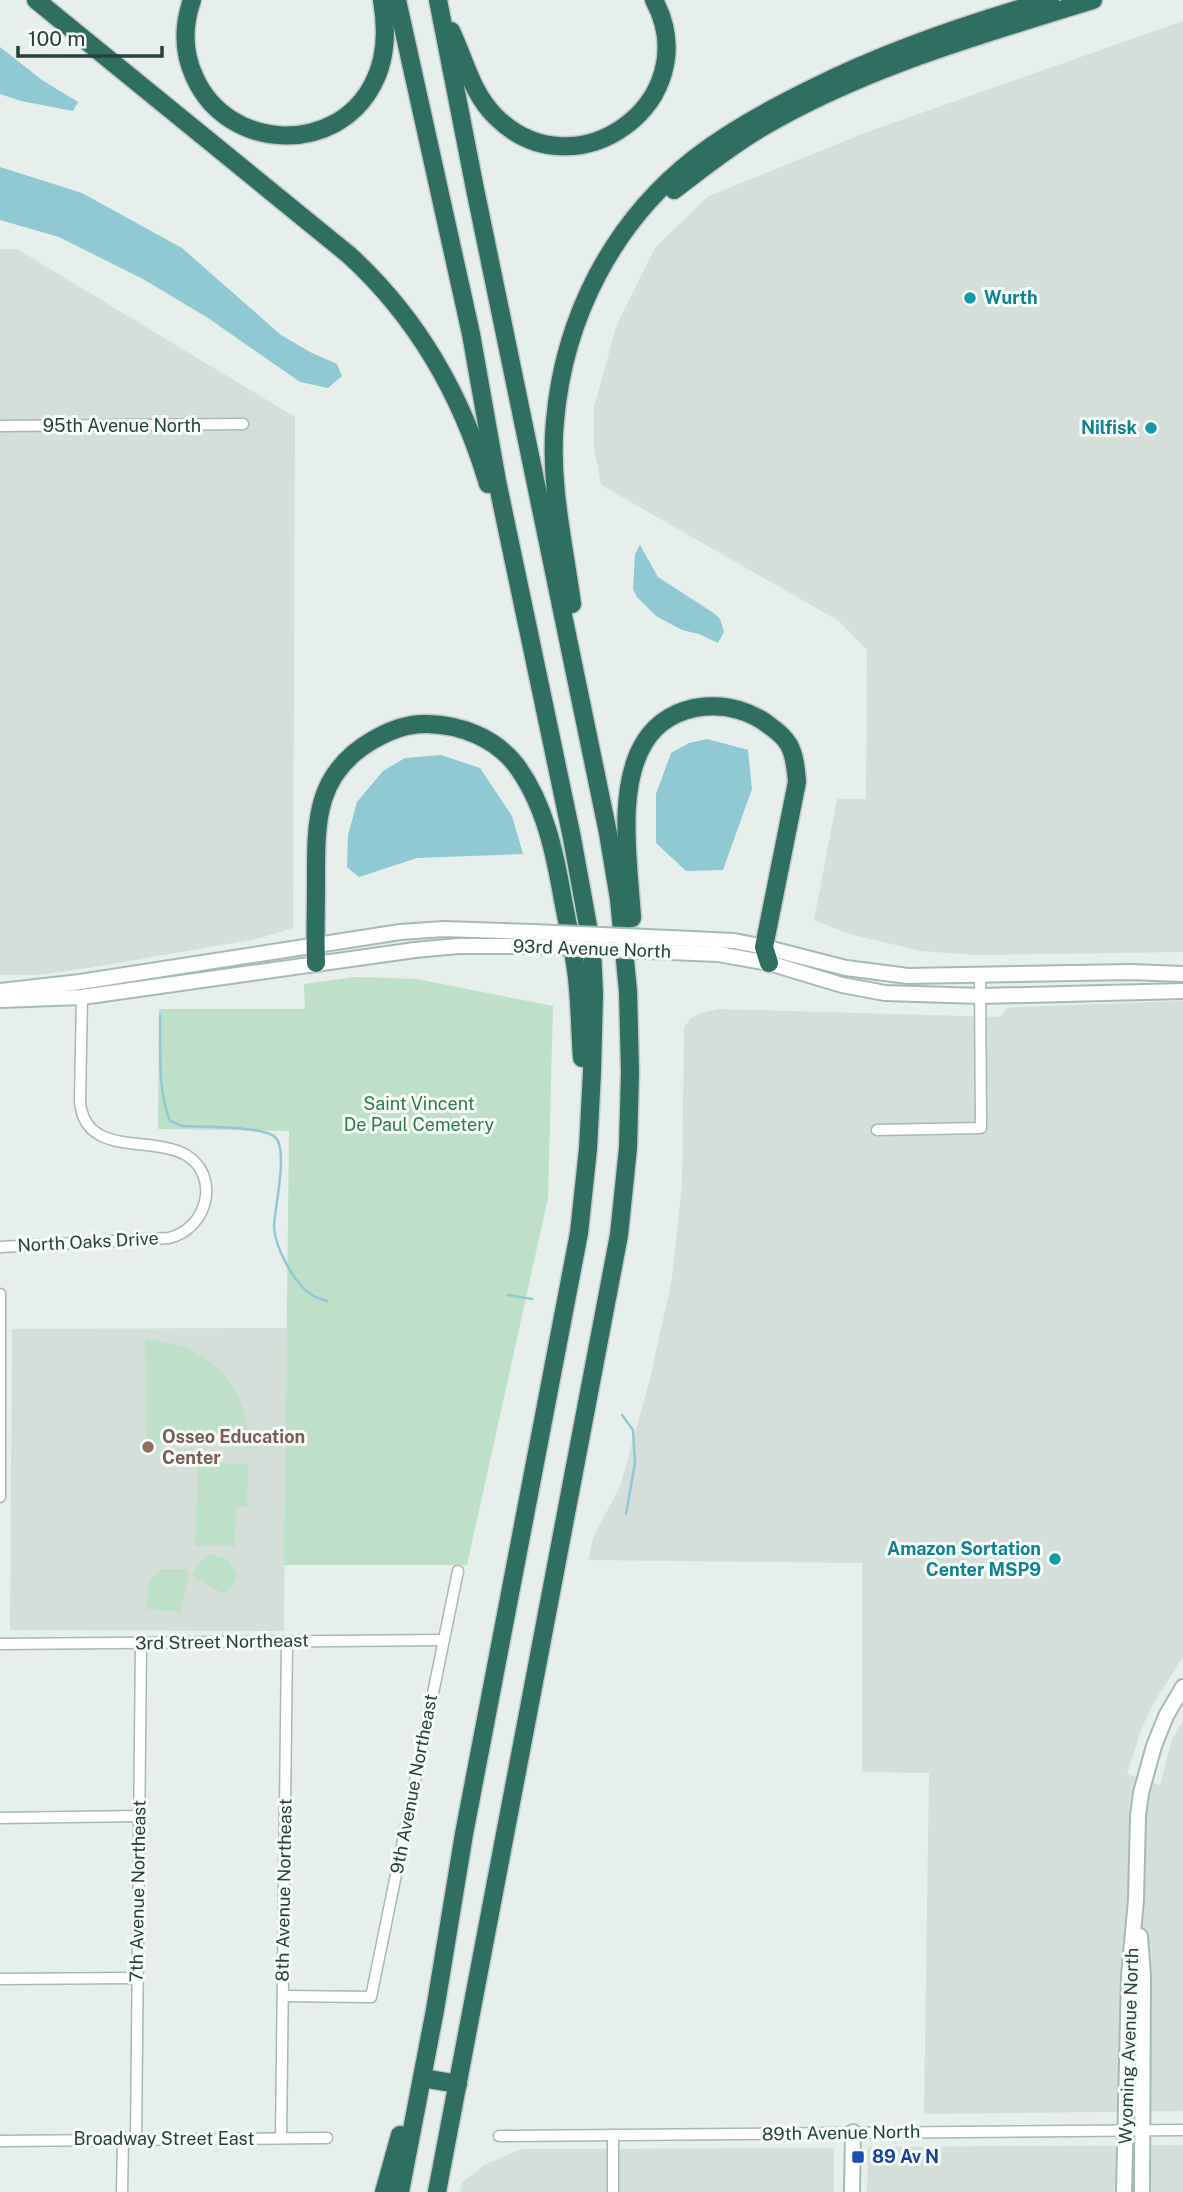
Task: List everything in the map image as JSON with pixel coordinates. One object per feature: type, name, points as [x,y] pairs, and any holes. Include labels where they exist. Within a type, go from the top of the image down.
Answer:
[{"type":"highway","points":[[36,0],[349,255],[401,309],[444,377],[474,441],[489,486],[533,655]]},
{"type":"highway","points":[[192,0],[187,22],[186,51],[189,65],[201,90],[218,111],[230,120],[264,134],[287,136],[313,132],[338,121],[350,113],[366,95],[378,74],[384,52],[385,18],[382,0]]},
{"type":"highway","points":[[397,0],[471,334],[497,481],[572,838],[592,948],[594,994],[588,1149],[579,1233],[464,1834],[435,2010],[400,2192]]},
{"type":"highway","points":[[439,3],[477,93],[496,118],[530,140],[575,146],[601,140],[620,131],[637,117],[655,92],[664,69],[666,45],[662,20],[654,0]]},
{"type":"highway","points":[[585,719],[557,498],[555,424],[561,376],[579,315],[605,259],[634,218],[663,186],[695,158],[738,128],[792,99],[916,43],[1050,0]]},
{"type":"highway","points":[[634,218],[740,141],[826,96],[935,49],[1093,0]]},
{"type":"highway","points":[[437,2192],[619,1236],[628,1148],[630,1072],[628,991],[619,899],[608,833],[439,3]]},
{"type":"highway","points":[[628,991],[633,932],[628,808],[632,771],[644,743],[658,726],[677,713],[700,706],[726,706],[756,715],[789,744],[794,761],[797,782],[767,955]]},
{"type":"highway","points":[[316,963],[316,833],[319,810],[341,765],[363,745],[389,730],[419,723],[462,727],[499,748],[517,766],[551,837],[577,978],[588,1149]]},
{"type":"highway","points":[[384,2192],[435,2010]]},
{"type":"highway","points":[[422,2078],[458,2084]]},
{"type":"street","name":"95th Avenue North","points":[[0,426],[243,424]]},
{"type":"street","name":"93rd Avenue North","points":[[0,990],[67,984],[411,931],[471,930],[533,939],[670,945],[722,940],[842,985],[886,993],[981,996],[1183,991]]},
{"type":"street","name":"93rd Avenue North","points":[[0,999],[82,997],[316,963],[533,939]]},
{"type":"street","name":"93rd Avenue North","points":[[767,955],[908,976],[1130,972],[1183,974]]},
{"type":"street","points":[[877,1130],[981,1128],[980,976]]},
{"type":"street","name":"North Oaks Drive","points":[[0,1247],[169,1238],[188,1230],[202,1213],[205,1202],[204,1179],[193,1160],[174,1150],[114,1141],[104,1137],[86,1122],[80,1101],[82,997]]},
{"type":"street","points":[[0,1294],[0,1497]]},
{"type":"street","name":"9th Avenue Northeast","points":[[283,1996],[371,1997],[458,1571]]},
{"type":"street","name":"3rd Street Northeast","points":[[0,1644],[443,1640]]},
{"type":"street","name":"8th Avenue Northeast","points":[[281,2138],[287,1642]]},
{"type":"street","name":"7th Avenue Northeast","points":[[136,2140],[141,1643]]},
{"type":"street","name":"Wyoming Avenue North","points":[[1124,2192],[1129,1976],[1136,1900],[1138,1816],[1141,1793],[1154,1746],[1166,1716],[1183,1687]]},
{"type":"street","points":[[0,1818],[139,1816]]},
{"type":"street","name":"Wyoming Avenue North","points":[[1136,1900],[1143,1976],[1142,2192]]},
{"type":"street","points":[[0,1979],[136,1978]]},
{"type":"street","name":"89th Avenue North","points":[[499,2136],[1183,2130]]},
{"type":"street","points":[[852,2192],[853,2132]]},
{"type":"street","points":[[612,2135],[613,2192]]},
{"type":"street","name":"Broadway Street East","points":[[0,2141],[327,2138]]},
{"type":"street","points":[[122,2192],[123,2140]]},
{"type":"shaded area","points":[[1183,21],[1183,952],[976,955],[921,951],[849,934],[814,920],[837,799],[866,799],[867,650],[839,621],[601,485],[594,447],[594,407],[616,327],[655,248],[707,197],[867,132]]},
{"type":"shaded area","points":[[0,249],[17,249],[295,417],[293,928],[257,939],[88,968],[39,975],[0,975]]},
{"type":"shaded area","points":[[1183,1001],[1183,1657],[1153,1704],[1127,1774],[1160,1785],[1172,1739],[1183,1721],[1183,2111],[924,2114],[929,1773],[862,1772],[862,1563],[588,1560],[594,1535],[620,1487],[650,1379],[672,1278],[682,1184],[684,1027],[691,1018],[718,1009],[1000,1017],[1007,1008],[1017,1007]]},
{"type":"shaded area","name":"Osseo Education Center","points":[[287,1328],[284,1631],[10,1630],[12,1329]]},
{"type":"shaded area","points":[[1183,2145],[1183,2192],[867,2192],[868,2147]]},
{"type":"shaded area","points":[[834,2148],[834,2192],[460,2192],[462,2183],[484,2165],[522,2149]]},
{"type":"green space","name":"Saint Vincent De Paul Cemetery","points":[[355,977],[417,979],[553,1006],[548,1198],[467,1565],[284,1565],[289,1131],[158,1129],[159,1009],[305,1009],[304,984]]},
{"type":"green space","points":[[145,1339],[188,1349],[220,1370],[241,1403],[250,1446],[152,1443],[146,1436]]},
{"type":"green space","points":[[198,1463],[248,1464],[247,1507],[236,1507],[235,1546],[195,1546]]},
{"type":"green space","points":[[209,1554],[227,1559],[237,1575],[232,1587],[224,1594],[192,1576],[196,1567]]},
{"type":"green space","points":[[161,1569],[185,1569],[189,1574],[181,1612],[147,1609],[149,1582]]},
{"type":"water","points":[[0,47],[42,80],[78,102],[73,111],[0,94]]},
{"type":"water","points":[[0,167],[82,193],[182,248],[281,335],[337,364],[342,376],[328,388],[300,382],[208,318],[143,279],[59,237],[0,220]]},
{"type":"water","points":[[640,545],[658,577],[720,619],[724,632],[718,643],[682,630],[656,616],[637,597],[633,589],[635,554]]},
{"type":"water","points":[[707,739],[748,750],[752,789],[723,870],[686,871],[656,843],[656,794],[671,753],[689,743]]},
{"type":"water","points":[[441,755],[480,768],[512,816],[523,854],[417,858],[359,877],[347,867],[348,835],[357,802],[383,771],[405,758]]},
{"type":"waterway","points":[[160,1015],[161,1082],[170,1121],[182,1126],[264,1132],[278,1141],[281,1163],[274,1227],[278,1245],[305,1290],[327,1301]]},
{"type":"waterway","points":[[508,1295],[532,1299]]},
{"type":"waterway","points":[[622,1415],[633,1430],[635,1463],[626,1514]]},
{"type":"place","name":"Wurth","points":[[970,298]]},
{"type":"place","name":"Nilfisk","points":[[1151,428]]},
{"type":"place","name":"Osseo Education Center","points":[[148,1447]]},
{"type":"place","name":"Amazon Sortation Center MSP9","points":[[1055,1559]]},
{"type":"place","name":"89 Av N","points":[[858,2157]]}]
